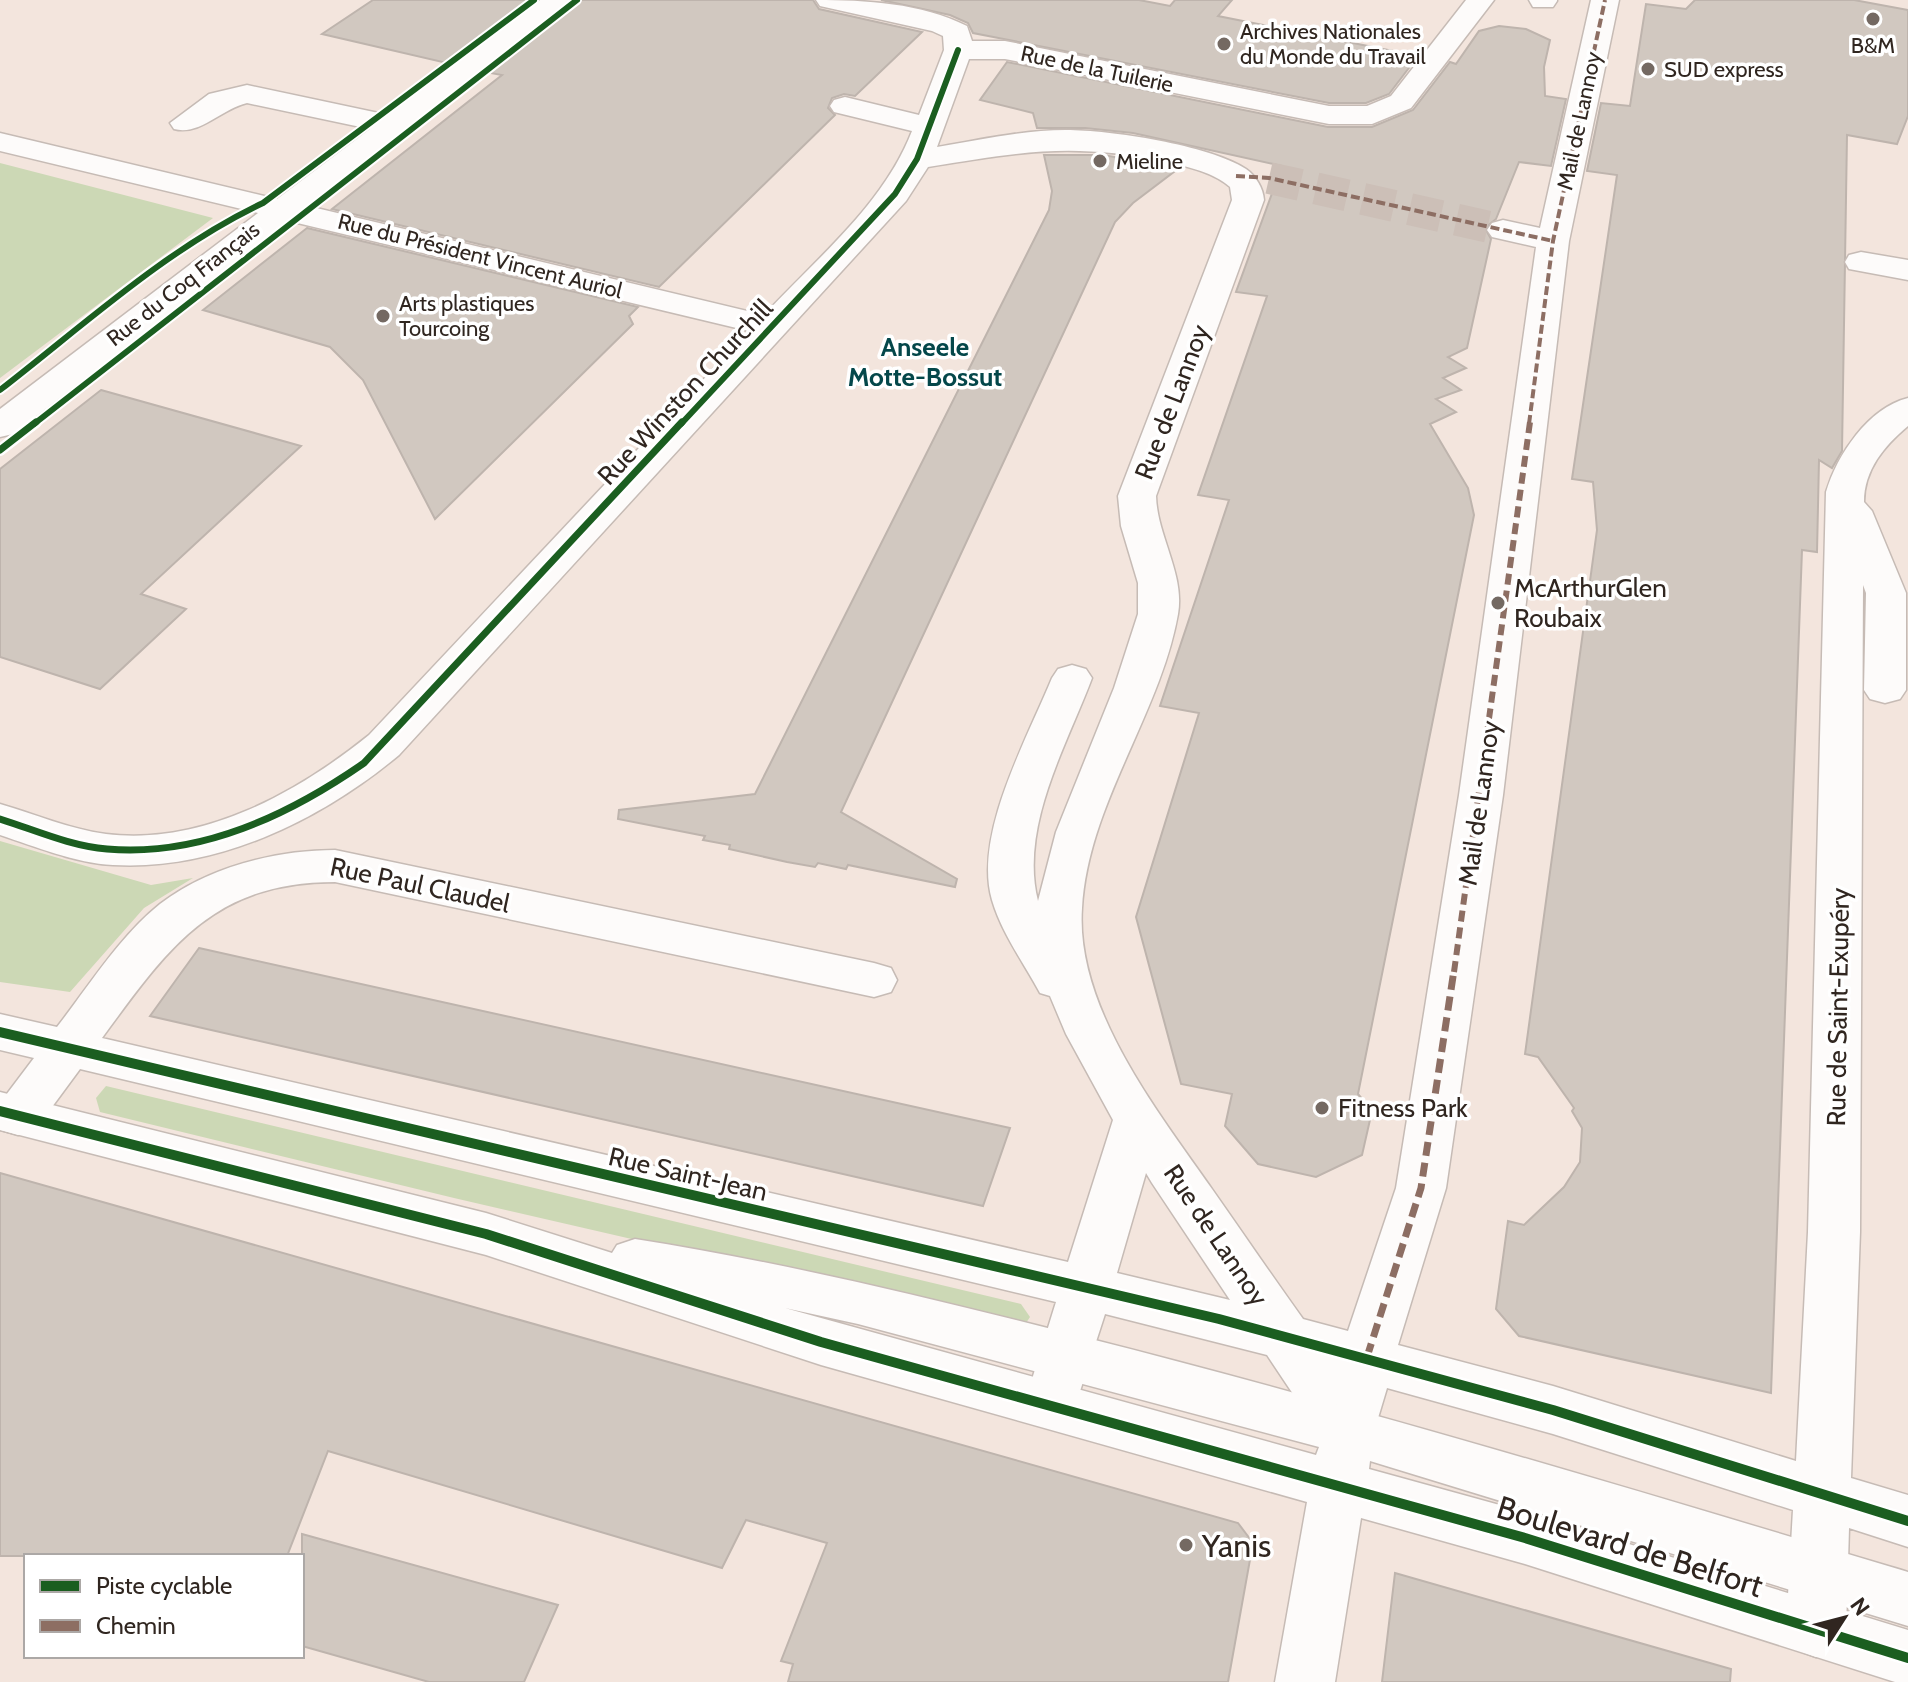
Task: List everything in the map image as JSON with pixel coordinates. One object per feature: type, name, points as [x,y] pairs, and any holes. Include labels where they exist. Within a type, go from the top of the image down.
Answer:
[{"type":"street","name":"Rue du Coq Français","points":[[0,426],[558,0]]},
{"type":"street","points":[[830,0],[948,26],[957,32],[958,50]]},
{"type":"street","name":"Rue de la Tuilerie","points":[[958,50],[1019,52],[1329,115],[1359,117],[1383,111],[1408,94],[1480,0]]},
{"type":"street","name":"Mail de Lannoy","points":[[1367,1357],[1421,1188],[1481,795],[1553,241],[1605,0]]},
{"type":"street","name":"Rue Winston Churchill","points":[[0,819],[90,847],[150,850],[246,827],[337,783],[384,745],[895,194],[923,142],[958,50]]},
{"type":"street","points":[[185,123],[219,100],[247,94],[393,125]]},
{"type":"street","points":[[845,106],[923,142]]},
{"type":"street","name":"Rue de Lannoy","points":[[923,142],[1078,139],[1197,161],[1253,177],[1246,187],[1248,200],[1137,496],[1137,519],[1161,588],[1155,626],[1069,863],[1058,911],[1063,959],[1092,1043],[1137,1120],[1349,1431]]},
{"type":"street","name":"Rue du Président Vincent Auriol","points":[[0,142],[773,327]]},
{"type":"street","points":[[1503,230],[1553,241]]},
{"type":"street","points":[[1861,262],[1908,270]]},
{"type":"street","name":"Rue de Saint-Exupéry","points":[[1816,1629],[1834,1232],[1845,492],[1848,476],[1865,447],[1908,409]]},
{"type":"street","points":[[1845,492],[1886,593],[1885,690]]},
{"type":"street","points":[[1072,678],[1017,826],[1009,866],[1012,891],[1023,921],[1092,1043]]},
{"type":"street","name":"Rue Paul Claudel","points":[[9,1114],[65,1049],[136,957],[176,916],[229,886],[276,871],[317,864],[874,980]]},
{"type":"street","name":"Rue Saint-Jean","points":[[0,1032],[1088,1287],[1367,1357]]},
{"type":"street","points":[[9,1114],[486,1234],[821,1342],[1349,1431]]},
{"type":"street","name":"Rue de Lannoy","points":[[1088,1287],[1137,1120]]},
{"type":"street","points":[[1059,1380],[1088,1287]]},
{"type":"street","points":[[1305,1682],[1337,1485],[1367,1357],[1553,1410],[1908,1521]]},
{"type":"street","points":[[1059,1380],[1337,1485]]},
{"type":"street","name":"Boulevard de Belfort","points":[[1349,1431],[1908,1599]]},
{"type":"street","name":"Boulevard de Belfort","points":[[1337,1485],[1525,1538],[1908,1658]]},
{"type":"green space","points":[[0,163],[213,218],[0,378]]},
{"type":"green space","points":[[0,841],[151,885],[193,878],[144,908],[70,992],[0,982]]},
{"type":"green space","points":[[106,1086],[1021,1304],[1030,1317],[1022,1329],[454,1198],[100,1112],[96,1098]]},
{"type":"building","points":[[373,0],[535,0],[451,64],[322,34]]},
{"type":"building","points":[[575,0],[813,0],[819,9],[922,32],[855,96],[844,94],[832,98],[828,108],[835,115],[659,287],[332,209],[502,75],[485,72]]},
{"type":"building","name":"Archives Nationales du Monde du Travail","points":[[881,0],[1139,0],[1170,6],[1175,0],[1232,0],[1218,16],[1418,56],[1389,94],[1366,103],[1329,103],[973,33],[968,23],[950,15]]},
{"type":"building","points":[[1695,0],[1854,0],[1908,10],[1908,116],[1897,144],[1847,135],[1842,451],[1832,468],[1819,460],[1817,552],[1802,550],[1771,1393],[1519,1336],[1496,1309],[1508,1221],[1524,1225],[1564,1187],[1580,1162],[1582,1128],[1572,1111],[1574,1108],[1538,1057],[1525,1054],[1597,530],[1593,482],[1572,479],[1617,175],[1587,171],[1601,103],[1630,106],[1646,4],[1686,9]]},
{"type":"building","points":[[1499,26],[1526,29],[1550,40],[1544,67],[1545,96],[1566,99],[1551,166],[1519,162],[1496,219],[1485,228],[1491,239],[1467,348],[1448,357],[1466,368],[1443,378],[1461,390],[1436,399],[1456,412],[1430,424],[1468,488],[1474,515],[1358,1094],[1372,1111],[1362,1155],[1316,1177],[1258,1164],[1225,1126],[1232,1094],[1181,1084],[1136,917],[1199,713],[1160,706],[1229,500],[1198,495],[1267,296],[1236,292],[1282,166],[1133,133],[1085,128],[1037,128],[1033,113],[980,100],[1007,62],[1328,127],[1372,127],[1413,110],[1450,62],[1456,64],[1479,31]]},
{"type":"building","points":[[1044,155],[1103,155],[1179,168],[1133,203],[1115,222],[841,812],[957,879],[955,887],[848,865],[846,869],[818,863],[815,867],[787,862],[729,849],[730,845],[703,840],[705,836],[618,819],[619,810],[755,794],[1049,210],[1052,191]]},
{"type":"building","points":[[307,228],[638,307],[629,316],[633,324],[435,519],[363,380],[330,347],[203,310]]},
{"type":"building","points":[[101,390],[301,446],[141,594],[186,609],[100,689],[0,657],[0,469]]},
{"type":"building","points":[[199,948],[1010,1128],[983,1206],[150,1016]]},
{"type":"building","points":[[0,1173],[1238,1523],[1253,1543],[1228,1682],[788,1682],[793,1664],[781,1661],[827,1543],[746,1520],[722,1568],[328,1451],[288,1554],[0,1556]]},
{"type":"building","points":[[302,1534],[558,1605],[524,1682],[429,1682],[304,1647]]},
{"type":"building","points":[[1395,1573],[1731,1669],[1730,1682],[1382,1682]]},
{"type":"tunnel","points":[[1269,178],[1503,230]]},
{"type":"marked path","points":[[1367,1357],[1421,1188],[1481,795],[1553,241],[1605,0]]},
{"type":"marked path","points":[[1236,176],[1269,178],[1553,241]]},
{"type":"cycle path","points":[[0,390],[183,248],[227,220],[263,203],[534,0]]},
{"type":"cycle path","points":[[0,450],[577,0]]},
{"type":"cycle path","points":[[0,819],[93,847],[140,850],[174,847],[208,840],[275,816],[307,800],[364,763],[895,194],[917,159],[958,50]]},
{"type":"cycle path","points":[[0,1032],[1219,1319],[1553,1410],[1908,1521]]},
{"type":"cycle path","points":[[0,1111],[486,1234],[821,1342],[1525,1538],[1908,1658]]},
{"type":"place","name":"B&M","points":[[1873,19]]},
{"type":"place","name":"Archives Nationales du Monde du Travail","points":[[1224,44]]},
{"type":"place","name":"SUD express","points":[[1648,69]]},
{"type":"place","name":"Mieline","points":[[1100,161]]},
{"type":"place","name":"Arts plastiques Tourcoing","points":[[383,316]]},
{"type":"place","name":"McArthurGlen Roubaix","points":[[1498,603]]},
{"type":"place","name":"Fitness Park","points":[[1322,1108]]},
{"type":"place","name":"Yanis","points":[[1186,1545]]},
{"type":"district","name":"Anseele Motte-Bossut","points":[[925,362]]}]
